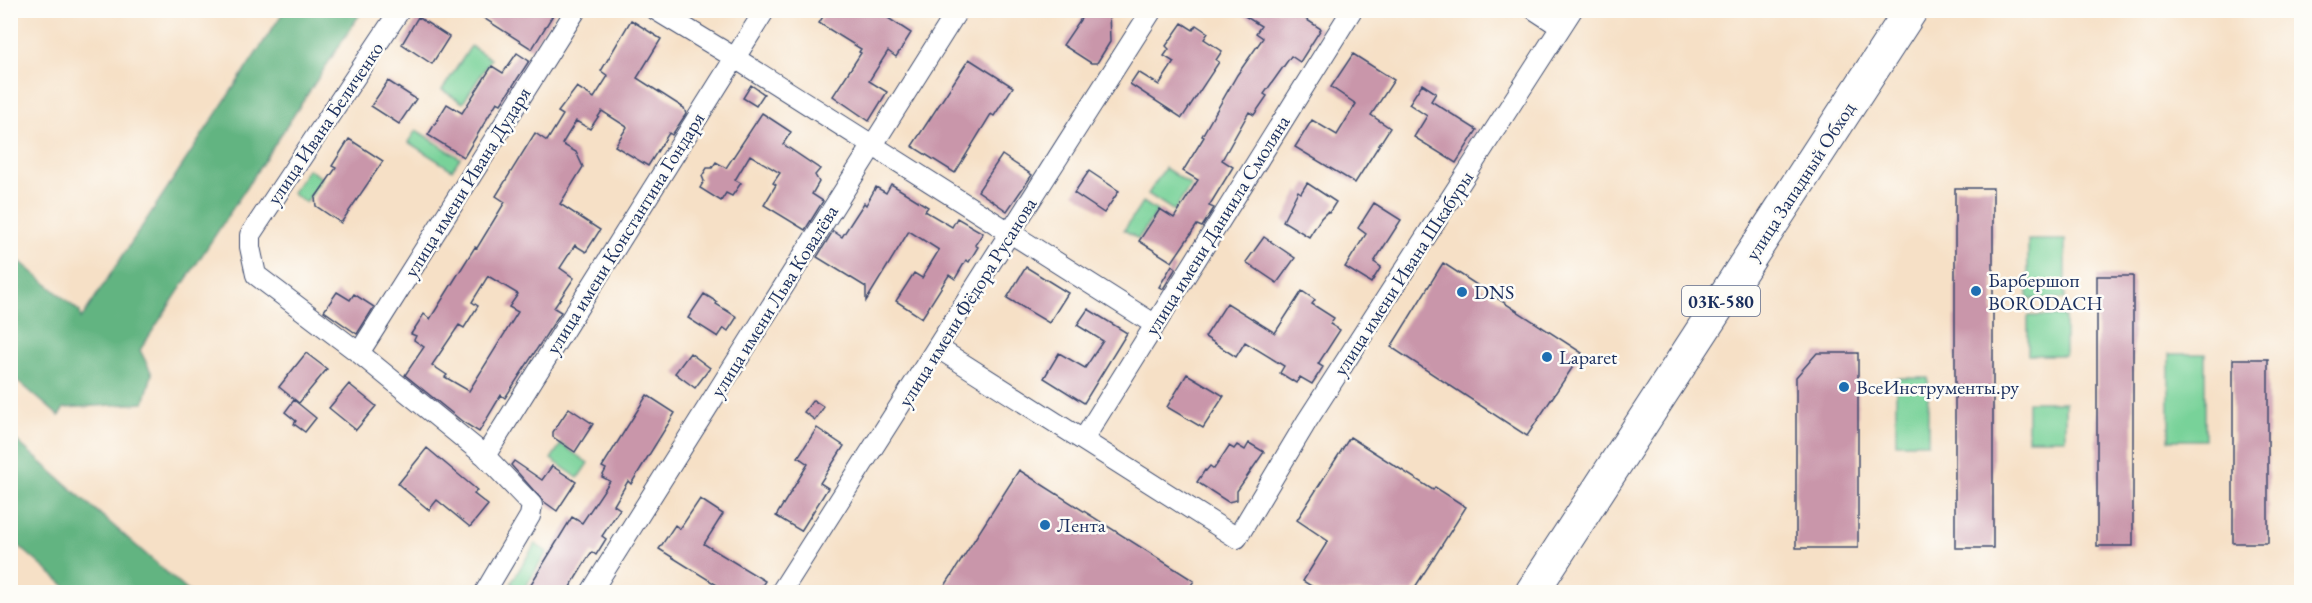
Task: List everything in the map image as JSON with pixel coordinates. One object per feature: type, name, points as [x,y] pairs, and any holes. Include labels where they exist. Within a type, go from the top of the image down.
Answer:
[{"type":"highway","name":"улица Западный Обход","points":[[1513,592],[1891,10]]},
{"type":"highway","name":"улица Западный Обход","points":[[1532,592],[1911,10]]},
{"type":"street","name":"улица Ивана Беличенко","points":[[358,353],[256,274],[250,247],[250,235],[400,10]]},
{"type":"street","name":"улица имени Ивана Дударя","points":[[358,353],[576,10]]},
{"type":"street","points":[[656,10],[1154,324]]},
{"type":"street","name":"улица имени Константина Гондаря","points":[[485,456],[765,10]]},
{"type":"street","name":"улица имени Льва Ковалёва","points":[[591,592],[958,10]]},
{"type":"street","name":"улица имени Фёдора Русанова","points":[[781,592],[1152,10]]},
{"type":"street","name":"улица имени Даниила Смоляна","points":[[1083,440],[1352,10]]},
{"type":"street","points":[[1535,10],[1566,19]]},
{"type":"street","name":"улица имени Ивана Шкабуры","points":[[1083,440],[1237,537],[1307,422],[1566,19]]},
{"type":"street","points":[[938,348],[1083,440]]},
{"type":"street","points":[[358,353],[485,456],[532,505],[530,516],[485,592]]},
{"type":"green space","points":[[284,11],[362,11],[140,350],[152,374],[144,403],[64,408],[59,416],[11,375],[11,254],[80,312],[81,319]]},
{"type":"green space","points":[[471,46],[491,59],[463,103],[442,90]]},
{"type":"green space","points":[[416,130],[460,158],[452,170],[408,142]]},
{"type":"green space","points":[[1165,168],[1191,185],[1174,211],[1148,194]]},
{"type":"green space","points":[[308,169],[322,178],[306,203],[292,193]]},
{"type":"green space","points":[[1143,202],[1157,211],[1138,239],[1124,230]]},
{"type":"green space","points":[[2028,240],[2065,240],[2065,299],[2028,299]]},
{"type":"green space","points":[[2028,316],[2065,316],[2065,355],[2028,355]]},
{"type":"green space","points":[[2169,354],[2205,354],[2205,440],[2169,440]]},
{"type":"green space","points":[[1896,378],[1928,378],[1928,443],[1896,443]]},
{"type":"green space","points":[[2028,402],[2065,402],[2065,439],[2028,439]]},
{"type":"green space","points":[[10,436],[189,592],[72,592],[11,539]]},
{"type":"green space","points":[[561,444],[588,463],[578,478],[551,459]]},
{"type":"green space","points":[[535,544],[547,552],[523,591],[511,583]]},
{"type":"building","points":[[471,10],[556,10],[532,49]]},
{"type":"building","points":[[827,10],[876,10],[911,33],[896,57],[888,51],[869,81],[887,92],[869,121],[833,96],[861,53],[859,52],[861,49],[819,23]]},
{"type":"building","points":[[1091,10],[1109,10],[1110,42],[1097,63],[1091,63],[1063,45],[1082,17]]},
{"type":"building","points":[[1235,10],[1292,10],[1321,29],[1300,62],[1291,56],[1264,94],[1267,96],[1254,115],[1249,112],[1222,160],[1233,167],[1209,206],[1214,208],[1202,227],[1197,225],[1172,262],[1139,241],[1160,209],[1174,218],[1198,180],[1183,171],[1237,75],[1263,38],[1256,33],[1261,26]]},
{"type":"building","points":[[418,17],[449,37],[432,64],[402,44]]},
{"type":"building","points":[[631,20],[661,39],[637,78],[684,108],[686,114],[672,135],[669,133],[648,166],[615,146],[627,127],[602,111],[590,129],[576,121],[562,144],[576,152],[583,167],[560,204],[600,230],[586,252],[575,245],[560,268],[574,278],[554,308],[561,312],[505,398],[501,395],[479,432],[463,422],[405,375],[424,347],[414,340],[416,336],[411,334],[424,314],[430,319],[475,247],[477,248],[505,202],[496,196],[535,133],[547,141],[563,115],[558,112],[577,87],[594,98],[608,76],[601,71]],"holes":[[[488,276],[518,294],[509,307],[518,312],[469,391],[445,377],[447,375],[432,365],[459,325],[464,328],[478,306],[472,302]]]},
{"type":"building","points":[[1182,23],[1193,30],[1196,25],[1208,33],[1204,39],[1222,51],[1216,60],[1219,62],[1182,118],[1130,84],[1138,72],[1159,85],[1174,62],[1164,56],[1169,49],[1166,46]]},
{"type":"building","points":[[517,53],[529,61],[501,104],[497,102],[464,157],[428,135],[447,104],[462,113],[492,66],[503,73]]},
{"type":"building","points":[[1353,54],[1394,80],[1371,115],[1390,128],[1355,183],[1295,147],[1312,120],[1337,135],[1356,104],[1331,87]]},
{"type":"building","points":[[969,59],[1013,87],[994,116],[991,114],[955,173],[912,146]]},
{"type":"building","points":[[388,81],[416,99],[399,124],[371,106]]},
{"type":"building","points":[[1422,84],[1436,93],[1431,101],[1477,130],[1456,163],[1414,137],[1427,116],[1409,104]]},
{"type":"building","points":[[751,85],[764,94],[756,106],[743,98]]},
{"type":"building","points":[[762,113],[791,132],[783,144],[820,169],[815,175],[819,182],[812,194],[823,201],[805,230],[764,205],[780,173],[750,155],[735,180],[741,183],[732,196],[726,193],[721,201],[700,188],[704,181],[702,176],[707,168],[712,168],[716,162],[726,168]]},
{"type":"building","points":[[349,139],[383,161],[341,223],[316,206],[315,198],[336,168],[332,166]]},
{"type":"building","points":[[1002,155],[1032,175],[1007,211],[978,191]]},
{"type":"building","points":[[1089,171],[1119,191],[1104,213],[1074,193]]},
{"type":"building","points":[[1307,183],[1336,202],[1329,213],[1327,212],[1321,218],[1309,237],[1283,221],[1298,191],[1301,193]]},
{"type":"building","points":[[891,184],[928,207],[925,211],[952,227],[957,218],[983,233],[975,245],[978,247],[969,262],[966,260],[955,279],[949,275],[922,318],[896,301],[914,273],[922,278],[939,250],[909,231],[866,301],[866,287],[817,257],[833,231],[842,237],[864,203],[866,205],[876,187],[886,193]]},
{"type":"building","points":[[1955,188],[1993,188],[1993,548],[1955,548]]},
{"type":"building","points":[[1374,203],[1401,220],[1374,262],[1381,267],[1371,283],[1345,267],[1366,234],[1358,228]]},
{"type":"building","points":[[1264,237],[1295,258],[1277,283],[1246,262]]},
{"type":"building","points":[[1443,263],[1582,353],[1527,436],[1391,347]]},
{"type":"building","points":[[1172,265],[1176,268],[1163,289],[1159,287]]},
{"type":"building","points":[[1026,267],[1068,293],[1049,323],[1007,298]]},
{"type":"building","points":[[2097,276],[2133,276],[2133,546],[2097,546]]},
{"type":"building","points":[[1302,291],[1315,300],[1312,304],[1334,318],[1330,324],[1340,330],[1318,364],[1323,367],[1312,384],[1300,377],[1296,383],[1280,373],[1284,366],[1245,342],[1236,357],[1205,337],[1227,303],[1275,333]]},
{"type":"building","points":[[337,292],[350,300],[354,294],[374,307],[357,334],[324,311]]},
{"type":"building","points":[[704,294],[737,317],[728,331],[724,328],[718,337],[688,318]]},
{"type":"building","points":[[1088,309],[1127,333],[1084,403],[1044,378],[1059,353],[1085,368],[1103,341],[1077,325]]},
{"type":"building","points":[[306,353],[327,369],[299,403],[279,387]]},
{"type":"building","points":[[690,353],[710,368],[695,388],[675,373]]},
{"type":"building","points":[[1817,353],[1858,353],[1858,548],[1796,548],[1796,377]]},
{"type":"building","points":[[2233,359],[2268,359],[2268,543],[2233,543]]},
{"type":"building","points":[[1187,374],[1224,396],[1203,428],[1167,407]]},
{"type":"building","points":[[349,384],[376,406],[356,430],[329,408]]},
{"type":"building","points":[[647,395],[675,413],[631,484],[628,481],[614,505],[620,509],[602,536],[606,539],[596,555],[592,552],[589,556],[567,592],[526,592],[572,517],[582,523],[610,481],[602,477],[606,469],[602,467]]},
{"type":"building","points":[[294,400],[316,418],[305,432],[294,424],[296,421],[285,412]]},
{"type":"building","points":[[813,400],[824,407],[815,420],[804,412]]},
{"type":"building","points":[[569,408],[593,424],[575,452],[553,437],[553,432]]},
{"type":"building","points":[[817,428],[844,446],[820,483],[828,488],[801,531],[776,516],[808,464],[798,457]]},
{"type":"building","points":[[1350,437],[1433,490],[1435,487],[1466,507],[1412,592],[1321,592],[1303,581],[1328,541],[1297,520]]},
{"type":"building","points":[[1249,443],[1264,452],[1237,491],[1237,500],[1228,502],[1197,482],[1210,466],[1214,469],[1229,446],[1234,449],[1237,445],[1245,450]]},
{"type":"building","points":[[427,448],[477,490],[474,494],[488,505],[470,527],[437,500],[429,510],[398,484]]},
{"type":"building","points":[[514,461],[542,480],[552,466],[576,482],[557,511],[543,501],[511,465]]},
{"type":"building","name":"Лента","points":[[1019,470],[1194,581],[1186,592],[941,592]]},
{"type":"building","points":[[700,499],[723,514],[704,544],[765,581],[758,592],[728,592],[659,549],[675,525],[680,529]]},
{"type":"place","name":"Барбершоп BORODACH","points":[[1976,291]]},
{"type":"place","name":"DNS","points":[[1462,292]]},
{"type":"place","name":"Laparet","points":[[1547,357]]},
{"type":"place","name":"ВсеИнструменты.ру","points":[[1844,387]]},
{"type":"place","name":"Лента","points":[[1045,525]]}]
